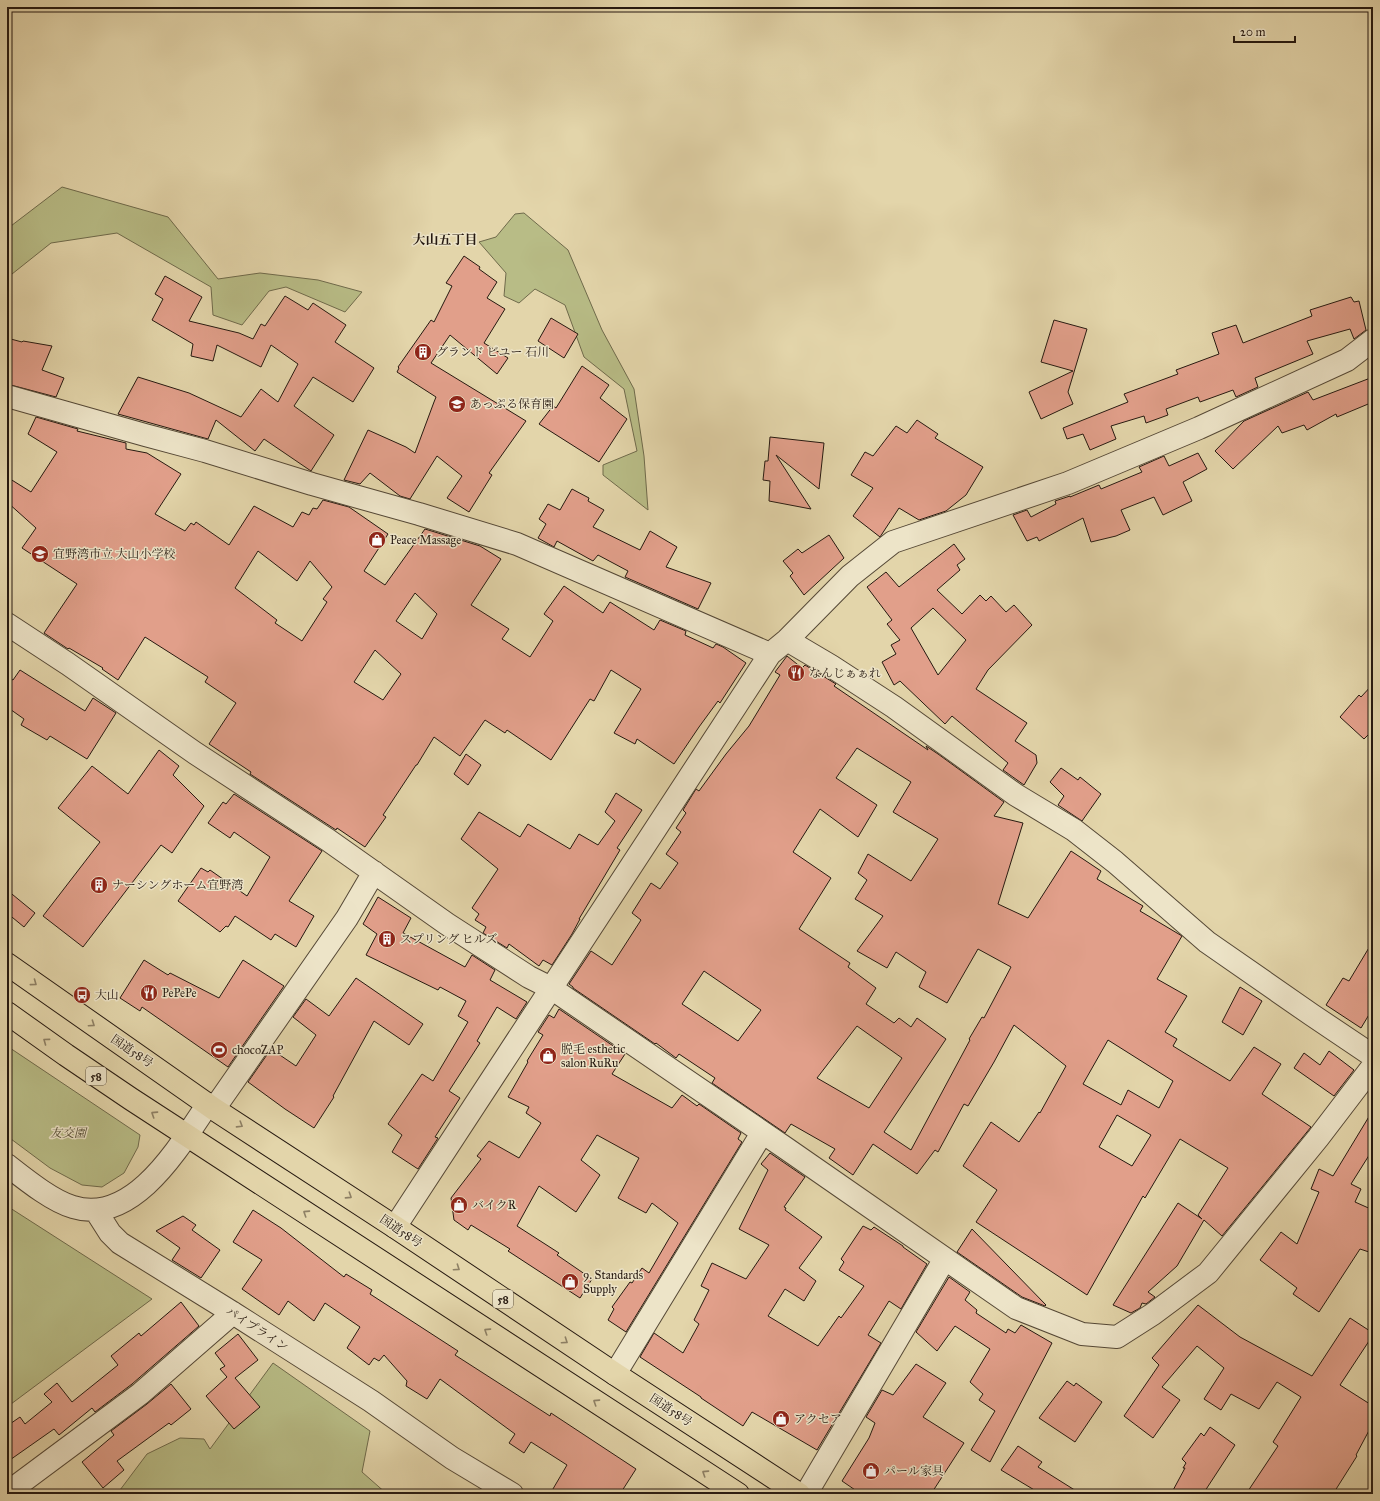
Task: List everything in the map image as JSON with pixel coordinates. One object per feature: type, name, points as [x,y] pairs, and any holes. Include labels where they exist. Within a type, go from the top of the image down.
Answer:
[{"type":"highway","name":"国道58号","points":[[7,964],[211,1107],[799,1494]]},
{"type":"highway","name":"58","points":[[7,1013],[66,1055],[187,1135],[738,1494]]},
{"type":"street","points":[[395,1227],[770,654],[787,640],[850,576],[893,542],[1068,483],[1192,431],[1347,360],[1373,340]]},
{"type":"street","points":[[7,396],[205,451],[518,544],[770,654]]},
{"type":"street","points":[[7,624],[26,638],[68,664],[195,753],[328,840],[447,924],[529,977],[551,988],[900,1227],[944,1260],[1016,1308],[1082,1334],[1117,1337],[1159,1310],[1208,1273],[1318,1138],[1373,1066]]},
{"type":"street","points":[[787,640],[831,666],[894,707],[1016,795],[1074,830],[1115,862],[1207,942],[1373,1056]]},
{"type":"street","points":[[7,1165],[46,1193],[73,1207],[96,1211],[114,1206],[135,1195],[174,1154],[187,1135],[211,1107],[347,918],[374,872]]},
{"type":"street","points":[[615,1374],[762,1132]]},
{"type":"street","name":"パイプライン","points":[[96,1211],[110,1233],[120,1243],[370,1401],[452,1458],[512,1494]]},
{"type":"street","points":[[806,1494],[944,1260]]},
{"type":"street","points":[[7,1493],[140,1394],[233,1313]]},
{"type":"green space","points":[[62,187],[168,217],[218,279],[260,273],[318,280],[362,292],[345,312],[286,287],[269,291],[242,325],[213,315],[211,287],[117,233],[51,243],[7,278],[7,229]]},
{"type":"green space","points":[[524,213],[568,250],[602,330],[634,389],[644,456],[648,510],[603,475],[603,465],[637,451],[624,389],[584,357],[565,305],[535,289],[519,303],[504,296],[506,273],[479,242],[496,237],[515,214]]},
{"type":"green space","name":"友交園","points":[[7,1046],[140,1135],[138,1147],[124,1173],[102,1187],[82,1185],[50,1168],[7,1136]]},
{"type":"green space","points":[[7,1206],[152,1299],[7,1407]]},
{"type":"green space","points":[[273,1363],[370,1431],[362,1472],[387,1494],[117,1494],[147,1454],[180,1438],[204,1439],[210,1449]]},
{"type":"building","points":[[464,256],[480,267],[479,269],[497,282],[487,298],[505,309],[484,343],[508,358],[497,374],[450,335],[431,363],[526,421],[489,473],[492,475],[469,512],[447,498],[462,476],[437,456],[410,499],[400,496],[370,473],[360,484],[344,480],[368,430],[406,447],[415,453],[436,397],[397,372],[398,367],[431,320],[434,322],[452,286],[446,283]]},
{"type":"building","points":[[165,276],[202,297],[189,321],[239,333],[253,339],[261,324],[265,326],[285,296],[308,310],[313,303],[346,325],[335,342],[374,368],[353,402],[313,377],[294,406],[334,435],[311,471],[264,439],[255,451],[216,420],[208,439],[118,414],[138,377],[189,393],[241,417],[261,389],[278,402],[298,364],[271,345],[261,367],[217,345],[213,361],[191,356],[193,344],[152,320],[163,299],[155,294]]},
{"type":"building","points":[[1351,297],[1354,302],[1359,301],[1366,330],[1354,339],[1350,329],[1307,341],[1313,354],[1255,378],[1258,387],[1236,397],[1233,390],[1200,402],[1198,397],[1166,409],[1168,415],[1146,423],[1144,416],[1111,426],[1116,439],[1090,450],[1083,434],[1067,439],[1063,428],[1128,402],[1124,394],[1178,374],[1176,370],[1219,354],[1212,333],[1236,325],[1243,343],[1312,316],[1310,310]]},
{"type":"building","points":[[551,318],[578,334],[564,358],[538,341]]},
{"type":"building","points":[[1054,320],[1087,329],[1068,392],[1073,404],[1041,419],[1029,392],[1073,371],[1041,362]]},
{"type":"building","points":[[7,338],[22,342],[52,346],[42,370],[64,378],[56,397],[7,384]]},
{"type":"building","points":[[582,366],[609,385],[600,398],[627,419],[599,462],[539,424],[553,406],[556,408]]},
{"type":"building","points":[[1373,377],[1373,402],[1337,417],[1336,414],[1307,430],[1304,425],[1282,433],[1278,426],[1233,469],[1215,451],[1244,421],[1308,392],[1313,400]]},
{"type":"building","points":[[36,417],[78,429],[77,431],[126,443],[126,449],[147,453],[181,474],[155,514],[185,531],[191,523],[194,525],[196,522],[229,545],[254,506],[293,527],[302,512],[309,515],[313,508],[317,509],[323,500],[349,507],[388,534],[364,571],[385,585],[425,529],[480,546],[501,559],[471,605],[509,629],[502,639],[530,657],[553,621],[544,614],[564,586],[603,613],[610,602],[654,630],[660,620],[686,631],[685,635],[713,648],[716,644],[723,647],[746,663],[720,703],[718,701],[674,764],[637,739],[635,744],[614,733],[641,689],[611,670],[594,701],[590,699],[551,760],[507,730],[505,733],[485,720],[460,756],[434,737],[383,815],[386,817],[365,847],[250,774],[251,772],[209,744],[236,703],[205,682],[208,677],[145,637],[118,680],[102,669],[103,668],[69,648],[68,649],[44,633],[77,584],[22,548],[36,528],[7,502],[7,477],[31,492],[57,452],[28,434]],"holes":[[[258,551],[297,581],[310,561],[332,587],[323,599],[327,602],[302,641],[275,623],[277,620],[235,588]],[[415,593],[437,614],[422,639],[396,621]],[[375,650],[401,674],[383,700],[354,682]]]},
{"type":"building","points":[[917,420],[938,434],[935,438],[983,467],[966,495],[946,511],[919,520],[899,508],[880,537],[853,516],[873,488],[851,475],[865,452],[873,456],[896,426],[907,433]]},
{"type":"building","points":[[770,437],[824,443],[819,489],[776,455],[811,509],[769,501],[770,481],[763,480],[765,461],[768,461]]},
{"type":"building","points":[[1198,453],[1207,469],[1183,482],[1192,501],[1163,515],[1154,497],[1121,510],[1130,530],[1116,536],[1091,542],[1083,518],[1039,541],[1037,537],[1027,541],[1013,515],[1027,510],[1031,517],[1056,504],[1055,501],[1070,497],[1099,485],[1101,489],[1142,472],[1139,467],[1164,456],[1169,466]]},
{"type":"building","points":[[572,489],[589,498],[588,501],[604,510],[593,527],[640,550],[650,531],[677,547],[666,567],[711,583],[698,609],[625,577],[628,571],[598,555],[593,561],[557,541],[554,547],[538,538],[546,524],[539,519],[548,504],[560,510]]},
{"type":"building","points":[[829,535],[844,558],[804,595],[790,576],[793,573],[783,561],[798,549],[802,553]]},
{"type":"building","points":[[954,544],[965,559],[957,565],[960,570],[937,590],[962,614],[980,595],[986,601],[991,596],[1006,612],[1014,605],[1032,625],[988,670],[976,689],[1027,723],[1015,741],[1036,755],[1037,763],[1024,785],[1003,770],[1008,763],[952,716],[945,724],[900,681],[894,685],[882,662],[896,654],[891,645],[900,640],[887,624],[892,620],[867,587],[886,572],[899,587]],"holes":[[[933,608],[966,640],[938,675],[911,628]]]},
{"type":"building","points":[[787,656],[802,668],[805,665],[836,684],[834,686],[928,750],[926,746],[938,754],[1004,802],[994,816],[1023,823],[998,904],[1028,918],[1071,851],[1101,871],[1097,879],[1143,906],[1140,911],[1182,936],[1157,979],[1187,996],[1165,1032],[1177,1039],[1173,1046],[1230,1081],[1254,1047],[1281,1064],[1262,1094],[1311,1127],[1222,1236],[1204,1220],[1177,1266],[1148,1292],[1155,1297],[1146,1304],[1142,1303],[1140,1308],[1131,1313],[1113,1305],[1178,1203],[1202,1219],[1198,1215],[1228,1168],[1180,1139],[1145,1198],[1143,1196],[1087,1295],[976,1222],[997,1190],[963,1166],[991,1122],[1019,1142],[1039,1112],[1040,1113],[1066,1066],[1014,1025],[968,1106],[964,1104],[938,1152],[935,1150],[917,1174],[873,1144],[853,1175],[829,1158],[835,1149],[791,1124],[785,1133],[712,1083],[715,1078],[679,1054],[676,1058],[569,984],[591,951],[612,965],[641,920],[632,913],[651,883],[660,889],[678,863],[666,854],[681,832],[676,828],[686,813],[683,810],[696,789],[699,791],[749,726],[780,675],[775,672]],"holes":[[[857,748],[911,782],[893,812],[938,839],[911,881],[868,854],[858,873],[867,880],[855,899],[883,916],[857,951],[887,968],[896,952],[926,972],[919,987],[947,1003],[978,949],[1011,967],[984,1018],[982,1017],[969,1039],[970,1040],[911,1150],[884,1132],[946,1039],[917,1018],[911,1027],[899,1018],[894,1023],[866,1004],[876,988],[848,967],[850,963],[799,929],[831,878],[793,852],[820,809],[858,837],[877,805],[836,778]],[[704,971],[761,1010],[738,1041],[682,1004]],[[857,1026],[902,1058],[869,1108],[817,1078]],[[1108,1040],[1173,1081],[1159,1108],[1128,1090],[1121,1105],[1083,1084]],[[1117,1115],[1151,1135],[1132,1166],[1099,1147]]]},
{"type":"building","points":[[20,670],[85,711],[93,698],[116,713],[87,759],[50,736],[47,740],[21,725],[24,719],[7,707],[7,677],[13,680]]},
{"type":"building","points":[[1373,684],[1373,730],[1364,739],[1340,717],[1359,695],[1361,697]]},
{"type":"building","points":[[159,750],[179,766],[173,775],[204,806],[172,853],[161,845],[83,947],[43,916],[100,842],[58,808],[92,766],[128,794]]},
{"type":"building","points":[[466,754],[481,765],[468,785],[454,774]]},
{"type":"building","points":[[1061,768],[1078,780],[1080,777],[1101,794],[1082,821],[1058,805],[1064,796],[1050,782]]},
{"type":"building","points":[[616,793],[642,810],[617,848],[620,850],[579,919],[572,934],[552,965],[543,960],[539,966],[509,944],[507,948],[483,933],[486,927],[475,920],[479,914],[472,908],[498,869],[461,839],[479,812],[520,837],[528,824],[570,849],[579,834],[598,845],[615,821],[605,812]]},
{"type":"building","points":[[234,794],[322,851],[289,901],[314,916],[296,947],[275,934],[271,940],[235,916],[228,927],[226,926],[220,932],[178,901],[201,868],[208,872],[210,870],[247,896],[270,857],[234,832],[230,838],[208,823],[223,802],[226,804]]},
{"type":"building","points":[[7,890],[35,913],[24,927],[7,913]]},
{"type":"building","points":[[378,897],[411,918],[403,933],[465,967],[472,955],[495,970],[490,980],[527,1002],[516,1019],[497,1007],[477,1041],[480,1043],[449,1091],[460,1098],[435,1137],[438,1138],[418,1169],[392,1152],[402,1135],[388,1124],[422,1074],[433,1081],[468,1022],[458,1016],[466,1001],[440,987],[438,990],[366,955],[377,934],[363,924]]},
{"type":"building","points":[[1373,941],[1373,1008],[1361,1028],[1326,1005],[1343,978],[1349,981]]},
{"type":"building","points":[[144,960],[168,975],[170,973],[219,998],[243,960],[284,986],[228,1067],[142,1007],[140,1011],[120,998]]},
{"type":"building","points":[[356,978],[423,1024],[409,1045],[374,1021],[333,1096],[334,1097],[314,1128],[248,1082],[271,1049],[296,1066],[316,1035],[293,1017],[306,999],[329,1016]]},
{"type":"building","points":[[1240,987],[1262,1001],[1243,1035],[1222,1022]]},
{"type":"building","points":[[559,1009],[625,1054],[612,1074],[672,1108],[682,1095],[697,1106],[699,1104],[741,1133],[738,1139],[742,1142],[626,1332],[608,1320],[614,1309],[612,1307],[630,1282],[632,1283],[642,1268],[649,1273],[678,1223],[652,1203],[646,1213],[618,1198],[639,1158],[597,1135],[581,1160],[600,1175],[576,1212],[539,1186],[517,1226],[559,1253],[557,1255],[592,1279],[580,1298],[508,1251],[510,1249],[471,1225],[468,1230],[454,1220],[451,1198],[481,1159],[477,1156],[489,1141],[519,1158],[541,1123],[526,1113],[529,1107],[508,1097],[543,1035],[538,1032],[549,1015],[554,1018]]},
{"type":"building","points":[[1329,1051],[1354,1070],[1334,1096],[1294,1068],[1304,1053],[1320,1065]]},
{"type":"building","points":[[1373,1110],[1373,1149],[1351,1184],[1361,1189],[1355,1202],[1373,1210],[1373,1243],[1369,1252],[1360,1249],[1319,1312],[1293,1294],[1297,1288],[1260,1260],[1281,1232],[1297,1244],[1319,1192],[1311,1189],[1319,1169],[1333,1176]]},
{"type":"building","points":[[770,1153],[805,1177],[784,1207],[786,1208],[785,1210],[822,1237],[799,1268],[816,1281],[804,1301],[785,1289],[768,1316],[818,1346],[839,1316],[841,1318],[864,1286],[839,1270],[844,1262],[841,1259],[863,1226],[871,1230],[874,1227],[927,1264],[901,1309],[889,1301],[868,1335],[881,1343],[817,1450],[752,1412],[743,1426],[640,1357],[654,1333],[683,1353],[699,1324],[694,1320],[709,1290],[701,1286],[712,1263],[746,1279],[769,1245],[739,1229],[768,1170],[761,1164]]},
{"type":"building","points":[[253,1210],[281,1228],[344,1277],[346,1274],[372,1290],[370,1294],[458,1351],[455,1355],[550,1416],[551,1413],[636,1469],[620,1494],[550,1494],[567,1465],[531,1442],[524,1453],[509,1443],[515,1434],[440,1379],[427,1399],[406,1386],[407,1381],[384,1355],[379,1361],[374,1358],[369,1365],[347,1348],[360,1327],[325,1303],[314,1321],[288,1301],[279,1315],[242,1289],[262,1260],[233,1242]]},
{"type":"building","points":[[183,1216],[196,1225],[192,1230],[220,1250],[201,1278],[172,1260],[180,1248],[156,1231]]},
{"type":"building","points":[[972,1229],[1046,1305],[1045,1306],[1022,1297],[957,1252]]},
{"type":"building","points":[[949,1277],[970,1292],[965,1300],[977,1310],[976,1313],[1006,1333],[1008,1329],[1015,1333],[1021,1325],[1052,1343],[990,1462],[971,1450],[995,1411],[979,1400],[983,1394],[970,1382],[990,1349],[955,1326],[937,1351],[916,1332]]},
{"type":"building","points":[[181,1302],[199,1326],[132,1384],[95,1412],[92,1408],[59,1435],[54,1429],[7,1462],[7,1426],[20,1417],[25,1424],[52,1402],[44,1394],[57,1383],[72,1402],[118,1365],[111,1356],[139,1333],[141,1336]]},
{"type":"building","points":[[1198,1305],[1240,1337],[1312,1376],[1350,1318],[1373,1333],[1340,1385],[1373,1406],[1373,1423],[1356,1455],[1357,1456],[1333,1494],[1246,1494],[1278,1446],[1273,1442],[1301,1397],[1277,1382],[1259,1409],[1231,1394],[1221,1410],[1204,1399],[1224,1368],[1197,1346],[1162,1387],[1180,1400],[1153,1438],[1124,1416],[1159,1365],[1152,1358]]},
{"type":"building","points":[[238,1334],[258,1360],[235,1378],[260,1407],[234,1429],[206,1396],[227,1377],[220,1369],[225,1366],[215,1353]]},
{"type":"building","points":[[916,1364],[946,1383],[923,1417],[964,1443],[931,1494],[861,1494],[842,1481],[869,1438],[875,1423],[866,1417],[882,1390],[893,1395]]},
{"type":"building","points":[[1067,1381],[1074,1386],[1076,1383],[1102,1402],[1075,1442],[1039,1418]]},
{"type":"building","points":[[171,1384],[191,1409],[171,1425],[169,1423],[117,1461],[124,1470],[103,1488],[82,1462],[114,1435],[111,1431]]},
{"type":"building","points":[[1210,1427],[1235,1445],[1203,1494],[1171,1494],[1185,1468],[1183,1468],[1186,1463],[1182,1459],[1201,1433],[1204,1436]]},
{"type":"building","points":[[1018,1446],[1042,1462],[1038,1467],[1081,1494],[1041,1494],[1001,1470]]},
{"type":"place","name":"グランド ビユー 石川","points":[[423,352]]},
{"type":"place","name":"あっぷる保育園","points":[[457,404]]},
{"type":"place","name":"Peace Massage","points":[[377,540]]},
{"type":"place","name":"宜野湾市立 大山小学校","points":[[40,554]]},
{"type":"place","name":"なんじぁぁれ","points":[[796,673]]},
{"type":"place","name":"ナーシングホーム宜野湾","points":[[99,885]]},
{"type":"place","name":"スプリング ヒルズ","points":[[387,939]]},
{"type":"place","name":"PePePe","points":[[149,993]]},
{"type":"place","name":"大山","points":[[82,995]]},
{"type":"place","name":"chocoZAP","points":[[219,1050]]},
{"type":"place","name":"脱毛 esthetic salon RuRu","points":[[548,1056]]},
{"type":"place","name":"バイクR","points":[[459,1205]]},
{"type":"place","name":"9. Standards Supply","points":[[570,1282]]},
{"type":"place","name":"アクセア","points":[[781,1419]]},
{"type":"place","name":"パール家具","points":[[871,1471]]},
{"type":"district","name":"大山五丁目","points":[[445,240]]}]
